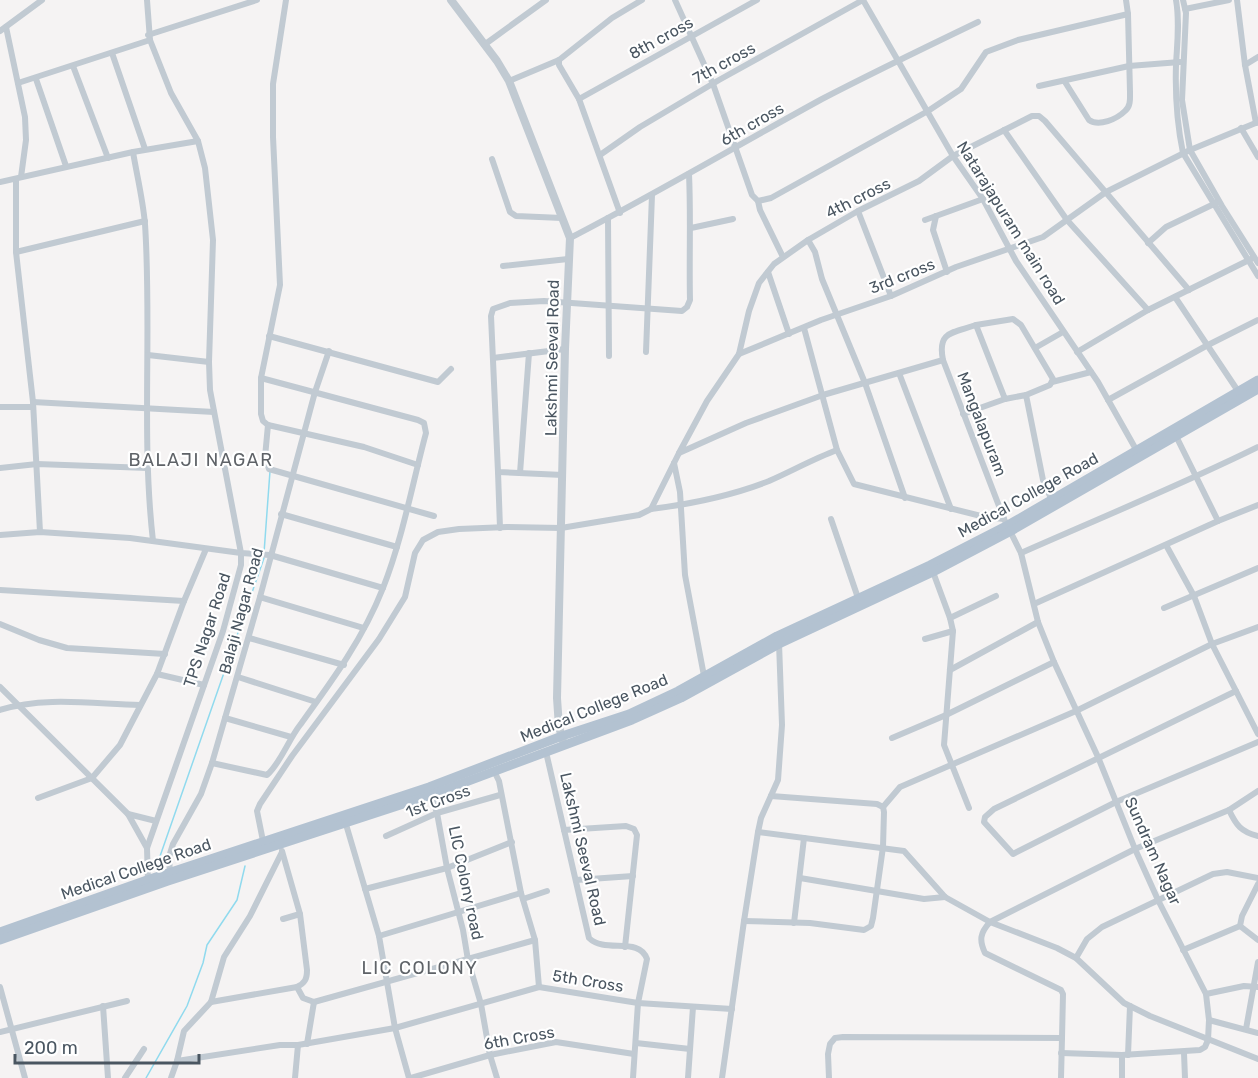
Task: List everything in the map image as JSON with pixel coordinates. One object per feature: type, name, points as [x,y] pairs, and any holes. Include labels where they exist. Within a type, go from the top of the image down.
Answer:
[{"type":"main road","name":"Medical College Road","points":[[630,717],[704,676],[858,598],[930,565],[1053,503],[1139,454],[1258,380]]},
{"type":"main road","name":"Medical College Road","points":[[1139,454],[1176,436],[1258,388]]},
{"type":"main road","name":"Medical College Road","points":[[430,791],[681,698],[778,640],[933,572],[1008,525]]},
{"type":"main road","name":"Medical College Road","points":[[0,939],[263,841],[495,772],[546,752],[563,741]]},
{"type":"main road","name":"Medical College Road","points":[[168,876],[282,847],[344,818]]},
{"type":"main road","name":"Medical College Road","points":[[0,932],[152,882]]},
{"type":"street","points":[[0,32],[42,0]]},
{"type":"street","name":"TPS Nagar Road","points":[[147,0],[149,38],[171,93],[198,141],[205,168],[213,240],[210,390],[241,553],[241,565],[223,631],[147,848],[152,882]]},
{"type":"street","points":[[18,84],[112,53],[257,0]]},
{"type":"street","points":[[286,0],[273,84],[273,137],[280,285],[261,378],[261,414],[263,421],[268,425],[364,447],[418,465]]},
{"type":"street","points":[[484,45],[546,0]]},
{"type":"street","points":[[509,81],[559,60],[612,18],[642,0]]},
{"type":"street","points":[[675,0],[712,84],[752,195],[758,201],[783,258]]},
{"type":"street","name":"8th cross","points":[[579,99],[757,0]]},
{"type":"street","name":"Natarajapuram main road","points":[[863,0],[953,156],[983,199],[1009,249],[1091,372],[1139,454]]},
{"type":"street","name":"7th cross","points":[[600,155],[640,127],[712,84],[863,0]]},
{"type":"street","points":[[1065,82],[1089,120],[1095,124],[1101,124],[1126,111],[1130,104],[1126,0]]},
{"type":"street","points":[[1176,0],[1187,152],[1216,203],[1254,260]]},
{"type":"street","points":[[1180,62],[1184,0]]},
{"type":"street","points":[[1185,9],[1229,0]]},
{"type":"street","points":[[1237,0],[1245,65],[1257,123]]},
{"type":"street","name":"Lakshmi Seeval Road","points":[[455,1],[509,81],[570,238],[565,349],[557,698],[559,727],[563,741]]},
{"type":"street","points":[[758,201],[771,198],[928,111],[961,89],[986,52],[1018,40],[1128,14]]},
{"type":"street","name":"6th cross","points":[[570,238],[620,213],[821,100],[978,22]]},
{"type":"street","points":[[6,27],[25,117],[26,140],[18,178],[16,252],[33,404],[40,532]]},
{"type":"street","points":[[112,53],[145,149]]},
{"type":"street","points":[[1245,65],[1258,57]]},
{"type":"street","points":[[559,60],[559,65],[579,99],[620,213]]},
{"type":"street","points":[[1039,86],[1129,66],[1180,62]]},
{"type":"street","points":[[73,66],[108,158]]},
{"type":"street","points":[[36,79],[66,166]]},
{"type":"street","name":"4th cross","points":[[739,354],[749,311],[759,283],[774,264],[808,240],[858,211],[920,181],[953,156],[1026,118],[1039,116],[1046,121],[1106,192]]},
{"type":"street","name":"3rd cross","points":[[739,354],[947,272],[1043,237],[1106,192],[1187,152],[1257,123]]},
{"type":"street","points":[[1241,128],[1258,157]]},
{"type":"street","points":[[1004,130],[1067,220],[1148,310]]},
{"type":"street","points":[[0,182],[145,149],[198,141]]},
{"type":"street","points":[[133,152],[144,221],[148,356],[146,407],[153,541]]},
{"type":"street","points":[[492,159],[510,212],[516,216],[562,218]]},
{"type":"street","points":[[500,528],[491,316],[493,309],[510,303],[544,301],[682,311],[690,300],[689,174]]},
{"type":"street","points":[[1106,192],[1189,290]]},
{"type":"street","points":[[646,352],[652,195]]},
{"type":"street","points":[[925,220],[983,199]]},
{"type":"street","points":[[1148,243],[1166,227],[1216,203]]},
{"type":"street","points":[[1216,203],[1250,250],[1258,276]]},
{"type":"street","points":[[858,211],[891,296]]},
{"type":"street","points":[[936,216],[933,231],[947,272]]},
{"type":"street","points":[[608,218],[609,356]]},
{"type":"street","points":[[691,228],[733,219]]},
{"type":"street","points":[[16,252],[144,221]]},
{"type":"street","points":[[808,240],[865,383],[905,498]]},
{"type":"street","points":[[1250,250],[1258,245]]},
{"type":"street","points":[[503,266],[568,259]]},
{"type":"street","points":[[1077,352],[1148,310],[1254,260]]},
{"type":"street","points":[[768,272],[789,334]]},
{"type":"street","points":[[1174,297],[1238,391]]},
{"type":"street","points":[[680,453],[746,423],[823,394],[943,360],[940,346],[943,340],[948,335],[976,325],[1008,319],[1018,320],[1050,374],[1052,382]]},
{"type":"street","points":[[1108,400],[1258,320]]},
{"type":"street","points":[[976,325],[1005,399]]},
{"type":"street","points":[[804,328],[837,450],[854,484],[985,517],[1008,525]]},
{"type":"street","points":[[1035,348],[1063,332]]},
{"type":"street","points":[[268,336],[438,382],[451,369]]},
{"type":"street","points":[[493,358],[565,349]]},
{"type":"street","name":"Balaji Nagar Road","points":[[168,876],[173,844],[201,794],[212,764],[260,597],[268,555],[329,351]]},
{"type":"street","points":[[520,473],[529,353]]},
{"type":"street","points":[[651,509],[707,401],[739,354]]},
{"type":"street","points":[[148,356],[209,362]]},
{"type":"street","name":"Mangalapuram","points":[[943,360],[1008,525]]},
{"type":"street","points":[[963,414],[1026,394],[1050,385],[1052,382],[1091,372]]},
{"type":"street","points":[[899,373],[951,508]]},
{"type":"street","points":[[212,764],[267,775],[291,737],[344,665],[383,588],[409,507],[426,433],[424,423],[408,417],[261,378]]},
{"type":"street","points":[[1026,394],[1043,480],[1053,503]]},
{"type":"street","points":[[0,407],[33,404],[146,407],[214,412]]},
{"type":"street","points":[[268,425],[265,457],[269,469],[435,516]]},
{"type":"street","points":[[1176,436],[1218,521]]},
{"type":"street","points":[[1021,553],[1144,498],[1198,477],[1258,447]]},
{"type":"street","points":[[263,841],[257,811],[260,804],[292,756],[379,639],[405,597],[416,553],[423,540],[438,532],[459,529],[561,528],[629,518],[651,509],[722,496],[770,480],[812,459],[837,450]]},
{"type":"street","points":[[674,463],[680,492],[684,575],[704,676]]},
{"type":"street","points":[[0,468],[37,464],[148,468]]},
{"type":"street","points":[[498,472],[563,475]]},
{"type":"street","points":[[1034,604],[1258,505]]},
{"type":"street","points":[[281,514],[397,547]]},
{"type":"street","points":[[831,519],[858,598]]},
{"type":"street","name":"Sundram Nagar","points":[[1008,525],[1021,553],[1038,622],[1054,662],[1098,757],[1158,900],[1206,994],[1209,1020],[1208,1040]]},
{"type":"street","points":[[0,535],[40,532],[153,541],[268,555],[383,588]]},
{"type":"street","points":[[1166,545],[1194,596],[1212,644],[1258,734]]},
{"type":"street","points":[[38,798],[92,778],[120,745],[157,674],[206,549]]},
{"type":"street","points":[[1164,608],[1258,568]]},
{"type":"street","points":[[933,572],[953,631],[944,745],[969,808]]},
{"type":"street","points":[[0,590],[184,601]]},
{"type":"street","points":[[950,618],[996,596]]},
{"type":"street","points":[[260,597],[364,628]]},
{"type":"street","points":[[950,670],[1038,622]]},
{"type":"street","points":[[0,624],[39,640],[67,648],[165,654]]},
{"type":"street","points":[[744,921],[864,930],[871,926],[878,892],[883,847],[883,807],[900,787],[1076,711],[1212,644],[1258,627]]},
{"type":"street","points":[[925,639],[953,631]]},
{"type":"street","points":[[249,638],[344,665]]},
{"type":"street","points":[[722,1078],[758,832],[761,818],[778,780],[782,725],[778,640]]},
{"type":"street","points":[[892,738],[946,715],[1054,662]]},
{"type":"street","points":[[157,674],[204,685]]},
{"type":"street","points":[[238,677],[316,702]]},
{"type":"street","points":[[0,687],[128,814],[147,848]]},
{"type":"street","points":[[1236,691],[994,809],[985,817],[984,822],[1013,854],[1116,802],[1258,742]]},
{"type":"street","points":[[0,710],[18,704],[42,702],[140,705]]},
{"type":"street","points":[[225,718],[291,737]]},
{"type":"street","name":"Lakshmi Seeval Road","points":[[546,752],[590,938],[595,944],[602,946],[637,947],[645,953],[647,959],[638,1003]]},
{"type":"street","points":[[495,772],[522,896],[535,940],[539,987]]},
{"type":"street","name":"LIC Colony road","points":[[430,791],[437,813],[447,868],[497,1078]]},
{"type":"street","points":[[1061,1078],[1063,994],[1061,990],[985,953],[980,936],[990,922],[1135,849],[1229,810],[1258,791]]},
{"type":"street","name":"1st Cross","points":[[386,836],[437,813],[500,795]]},
{"type":"street","points":[[771,796],[877,804],[883,807]]},
{"type":"street","points":[[1229,810],[1237,826],[1258,836]]},
{"type":"street","points":[[128,814],[156,821]]},
{"type":"street","points":[[344,818],[379,936],[395,1028],[410,1078]]},
{"type":"street","points":[[564,830],[626,826],[634,829],[637,835],[625,947]]},
{"type":"street","points":[[758,832],[904,851],[945,897],[990,922],[1057,948],[1076,958],[1113,994],[1130,1006],[1258,1059]]},
{"type":"street","points":[[794,923],[804,838]]},
{"type":"street","points":[[365,889],[447,868],[512,842]]},
{"type":"street","points":[[211,1002],[297,987],[303,984],[307,977],[300,914],[282,847]]},
{"type":"street","points":[[171,1078],[184,1031],[211,1002],[224,957],[250,916],[282,847]]},
{"type":"street","points":[[1076,958],[1087,939],[1102,927],[1213,874],[1227,872],[1258,878]]},
{"type":"street","points":[[576,880],[633,876]]},
{"type":"street","points":[[800,878],[924,899],[945,897]]},
{"type":"street","points":[[1240,926],[1242,916],[1258,884]]},
{"type":"street","points":[[379,936],[547,891]]},
{"type":"street","points":[[283,919],[300,914]]},
{"type":"street","points":[[1240,926],[1258,940]]},
{"type":"street","points":[[1183,951],[1240,926]]},
{"type":"street","points":[[297,987],[303,998],[314,1002],[535,940]]},
{"type":"street","points":[[1246,1029],[1256,987],[1258,962]]},
{"type":"street","points":[[1206,994],[1244,986],[1256,987]]},
{"type":"street","points":[[0,987],[25,1078]]},
{"type":"street","name":"5th Cross","points":[[177,1061],[280,1045],[307,1044],[395,1028],[539,987],[638,1003],[732,1009]]},
{"type":"street","points":[[0,1032],[127,1001]]},
{"type":"street","points":[[307,1044],[314,1002]]},
{"type":"street","points":[[633,1078],[638,1003]]},
{"type":"street","points":[[103,1006],[108,1078]]},
{"type":"street","points":[[1122,1078],[1130,1006]]},
{"type":"street","points":[[688,1078],[693,1007]]},
{"type":"street","points":[[1209,1020],[1258,1033]]},
{"type":"street","points":[[829,1078],[828,1054],[830,1044],[835,1038],[1062,1038]]},
{"type":"street","points":[[1061,1053],[1125,1055],[1184,1053],[1200,1050],[1205,1047],[1208,1040]]},
{"type":"street","name":"6th Cross","points":[[410,1078],[490,1055],[556,1042],[634,1054]]},
{"type":"street","points":[[636,1043],[690,1049]]},
{"type":"street","points":[[295,1078],[298,1045]]},
{"type":"street","points":[[125,1078],[144,1049]]},
{"type":"street","points":[[1184,1053],[1185,1078]]},
{"type":"waterway","points":[[264,553],[270,471]]},
{"type":"waterway","points":[[158,862],[264,558]]},
{"type":"waterway","points":[[146,1078],[187,1006],[203,963],[207,945],[237,900],[245,866]]},
{"type":"district","name":"BALAJI NAGAR","points":[[201,460]]},
{"type":"district","name":"LIC COLONY","points":[[420,968]]}]
